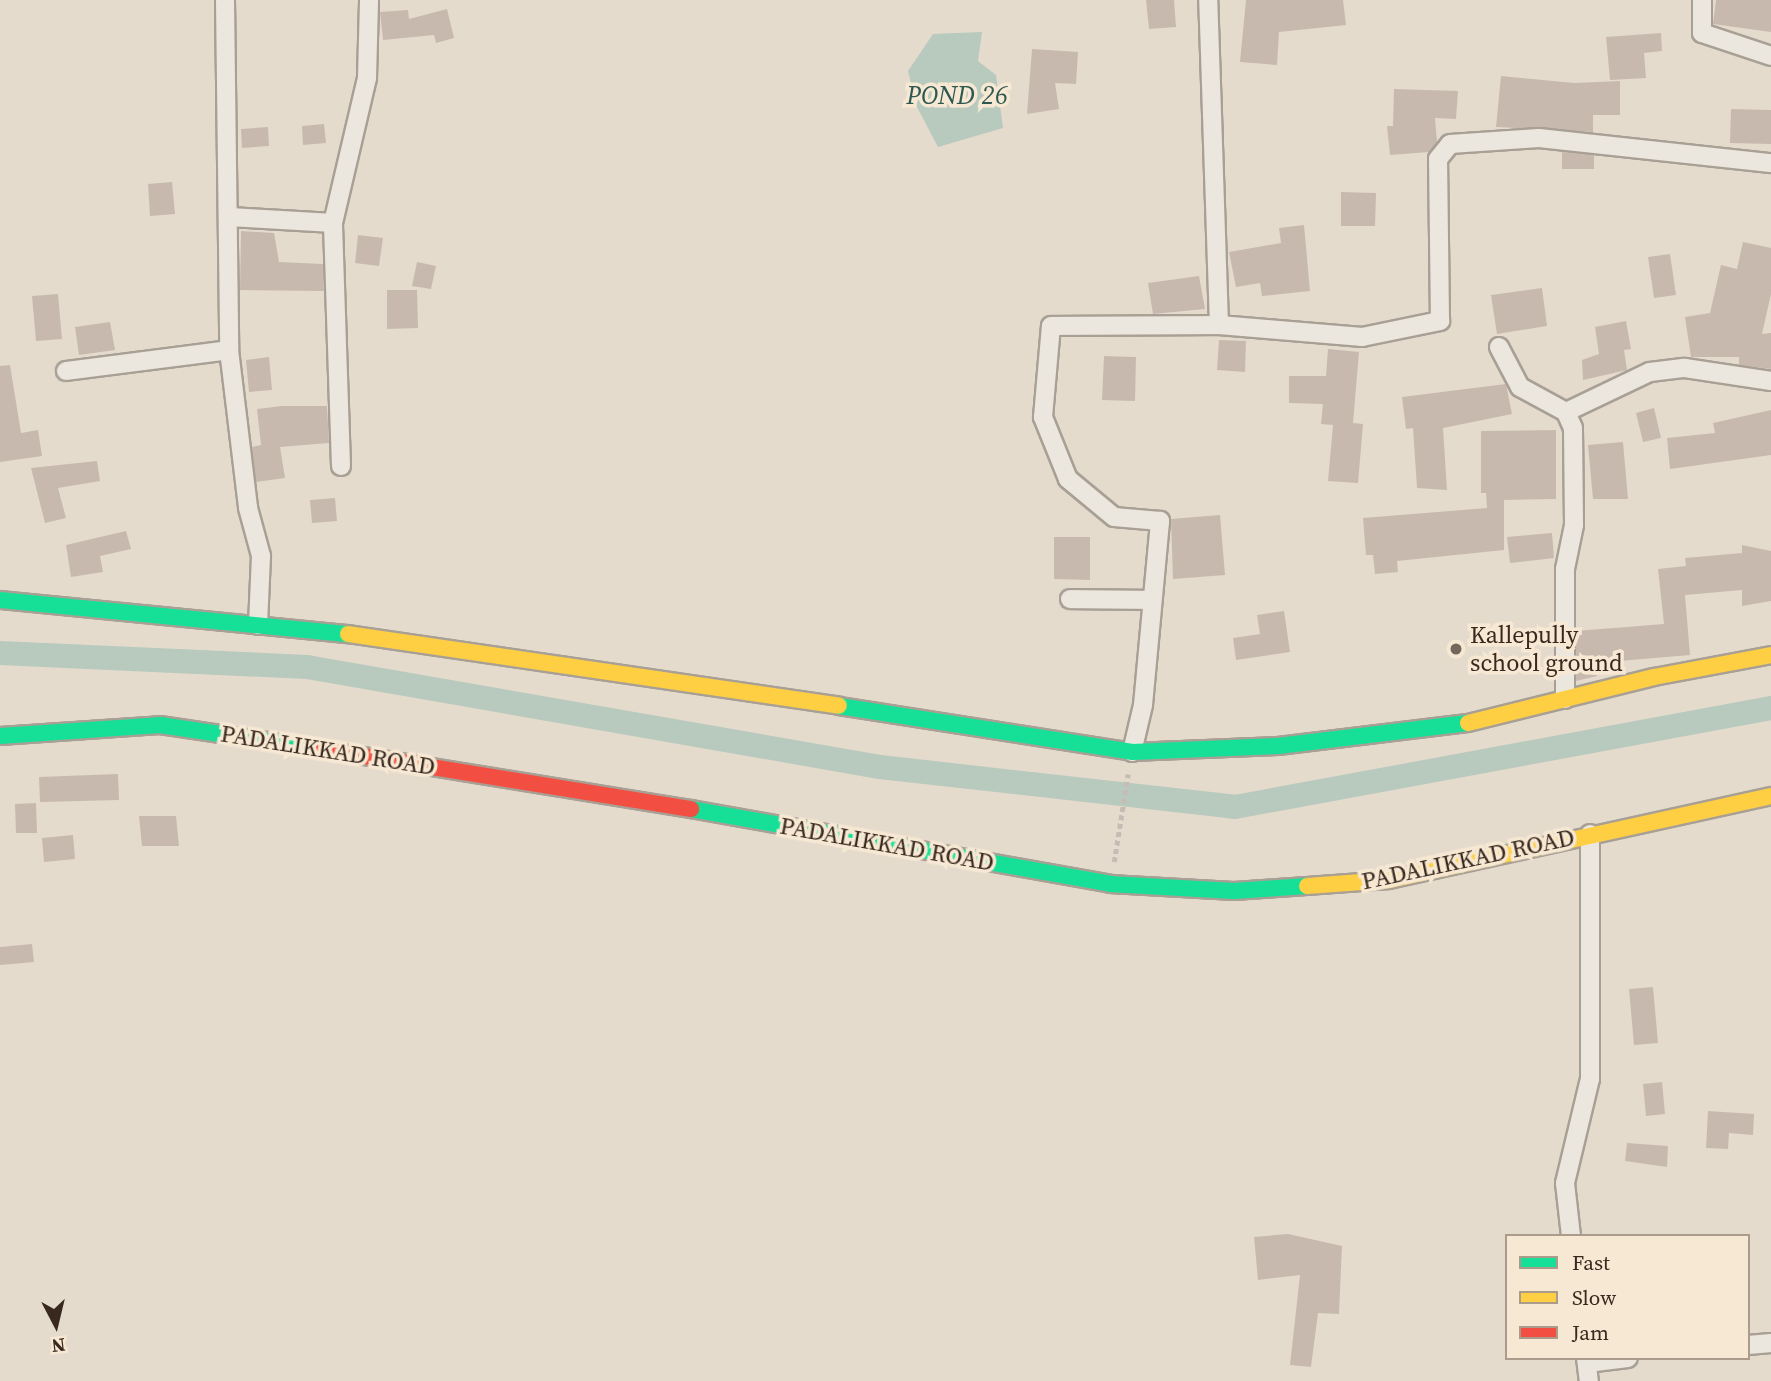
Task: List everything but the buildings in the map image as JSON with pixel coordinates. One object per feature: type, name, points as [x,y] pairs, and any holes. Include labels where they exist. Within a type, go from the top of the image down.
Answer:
[{"type":"street","points":[[225,0],[230,217],[229,350],[248,508],[261,556],[258,625]]},
{"type":"street","points":[[341,466],[333,223],[367,78],[369,0]]},
{"type":"street","points":[[1208,0],[1219,325]]},
{"type":"street","points":[[1702,0],[1702,33],[1771,56]]},
{"type":"street","points":[[1132,752],[1143,705],[1149,600],[1160,521],[1114,517],[1068,479],[1043,417],[1051,326],[1219,325],[1362,337],[1440,320],[1438,159],[1450,144],[1539,138],[1771,163]]},
{"type":"street","points":[[230,217],[333,223]]},
{"type":"street","points":[[1499,348],[1520,387],[1566,412],[1573,428],[1574,525],[1565,569],[1565,699]]},
{"type":"street","points":[[66,371],[229,350]]},
{"type":"street","points":[[1566,412],[1650,372],[1685,368],[1771,381]]},
{"type":"street","points":[[1070,599],[1149,600]]},
{"type":"street","points":[[0,600],[428,642],[1132,752],[1278,747],[1450,729],[1565,699],[1771,655]]},
{"type":"street","name":"PADALIKKAD ROAD","points":[[0,736],[160,724],[575,788],[1110,884],[1234,891],[1389,880],[1771,796]]},
{"type":"street","points":[[1571,1234],[1565,1183],[1590,1079],[1590,834]]},
{"type":"street","points":[[1750,1345],[1771,1343]]},
{"type":"street","points":[[1587,1367],[1619,1360]]},
{"type":"path","points":[[1110,884],[1132,752]]},
{"type":"water","name":"POND 26","points":[[982,32],[978,61],[996,75],[1003,128],[938,147],[917,107],[908,71],[933,34]]},
{"type":"waterway","points":[[0,653],[307,667],[880,767],[1235,807],[1771,708]]},
{"type":"traffic: fast","points":[[0,600],[348,634]]},
{"type":"traffic: fast","points":[[839,706],[1132,752],[1278,746],[1468,723]]},
{"type":"traffic: fast","points":[[0,736],[160,725],[320,749]]},
{"type":"traffic: fast","points":[[691,809],[1110,884],[1234,891],[1307,886]]},
{"type":"traffic: slow","points":[[348,634],[839,706]]},
{"type":"traffic: slow","points":[[1468,723],[1654,677],[1771,655]]},
{"type":"traffic: slow","points":[[1307,886],[1389,880],[1771,796]]},
{"type":"traffic: jam","points":[[320,749],[691,809]]},
{"type":"place","name":"Kallepully school ground","points":[[1456,649]]}]
